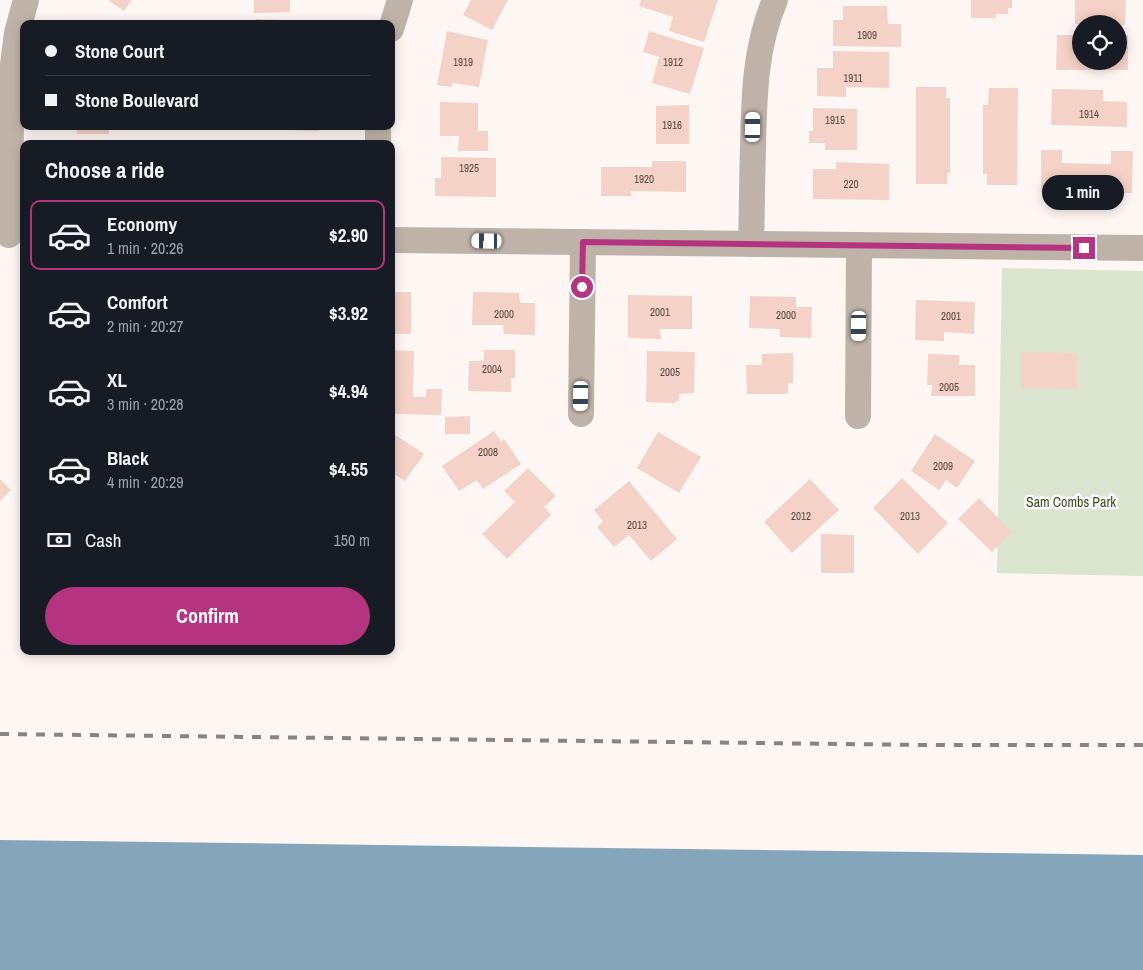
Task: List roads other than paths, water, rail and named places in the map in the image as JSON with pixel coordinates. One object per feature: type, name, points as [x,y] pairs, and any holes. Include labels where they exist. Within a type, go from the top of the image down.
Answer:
[{"type":"street","points":[[21,20],[26,0]]},
{"type":"street","points":[[394,20],[400,0]]},
{"type":"street","points":[[751,244],[754,91],[761,45],[775,0]]},
{"type":"street","points":[[11,235],[12,73],[20,22]]},
{"type":"street","points":[[395,240],[1143,248]]},
{"type":"street","points":[[580,414],[583,242]]},
{"type":"street","points":[[858,416],[860,245]]},
{"type":"water","points":[[0,840],[1143,855],[1143,970],[0,970]]},
{"type":"railway","points":[[0,734],[926,745],[1143,745]]},
{"type":"park label","name":"Sam Combs Park","points":[[1071,502]]}]
